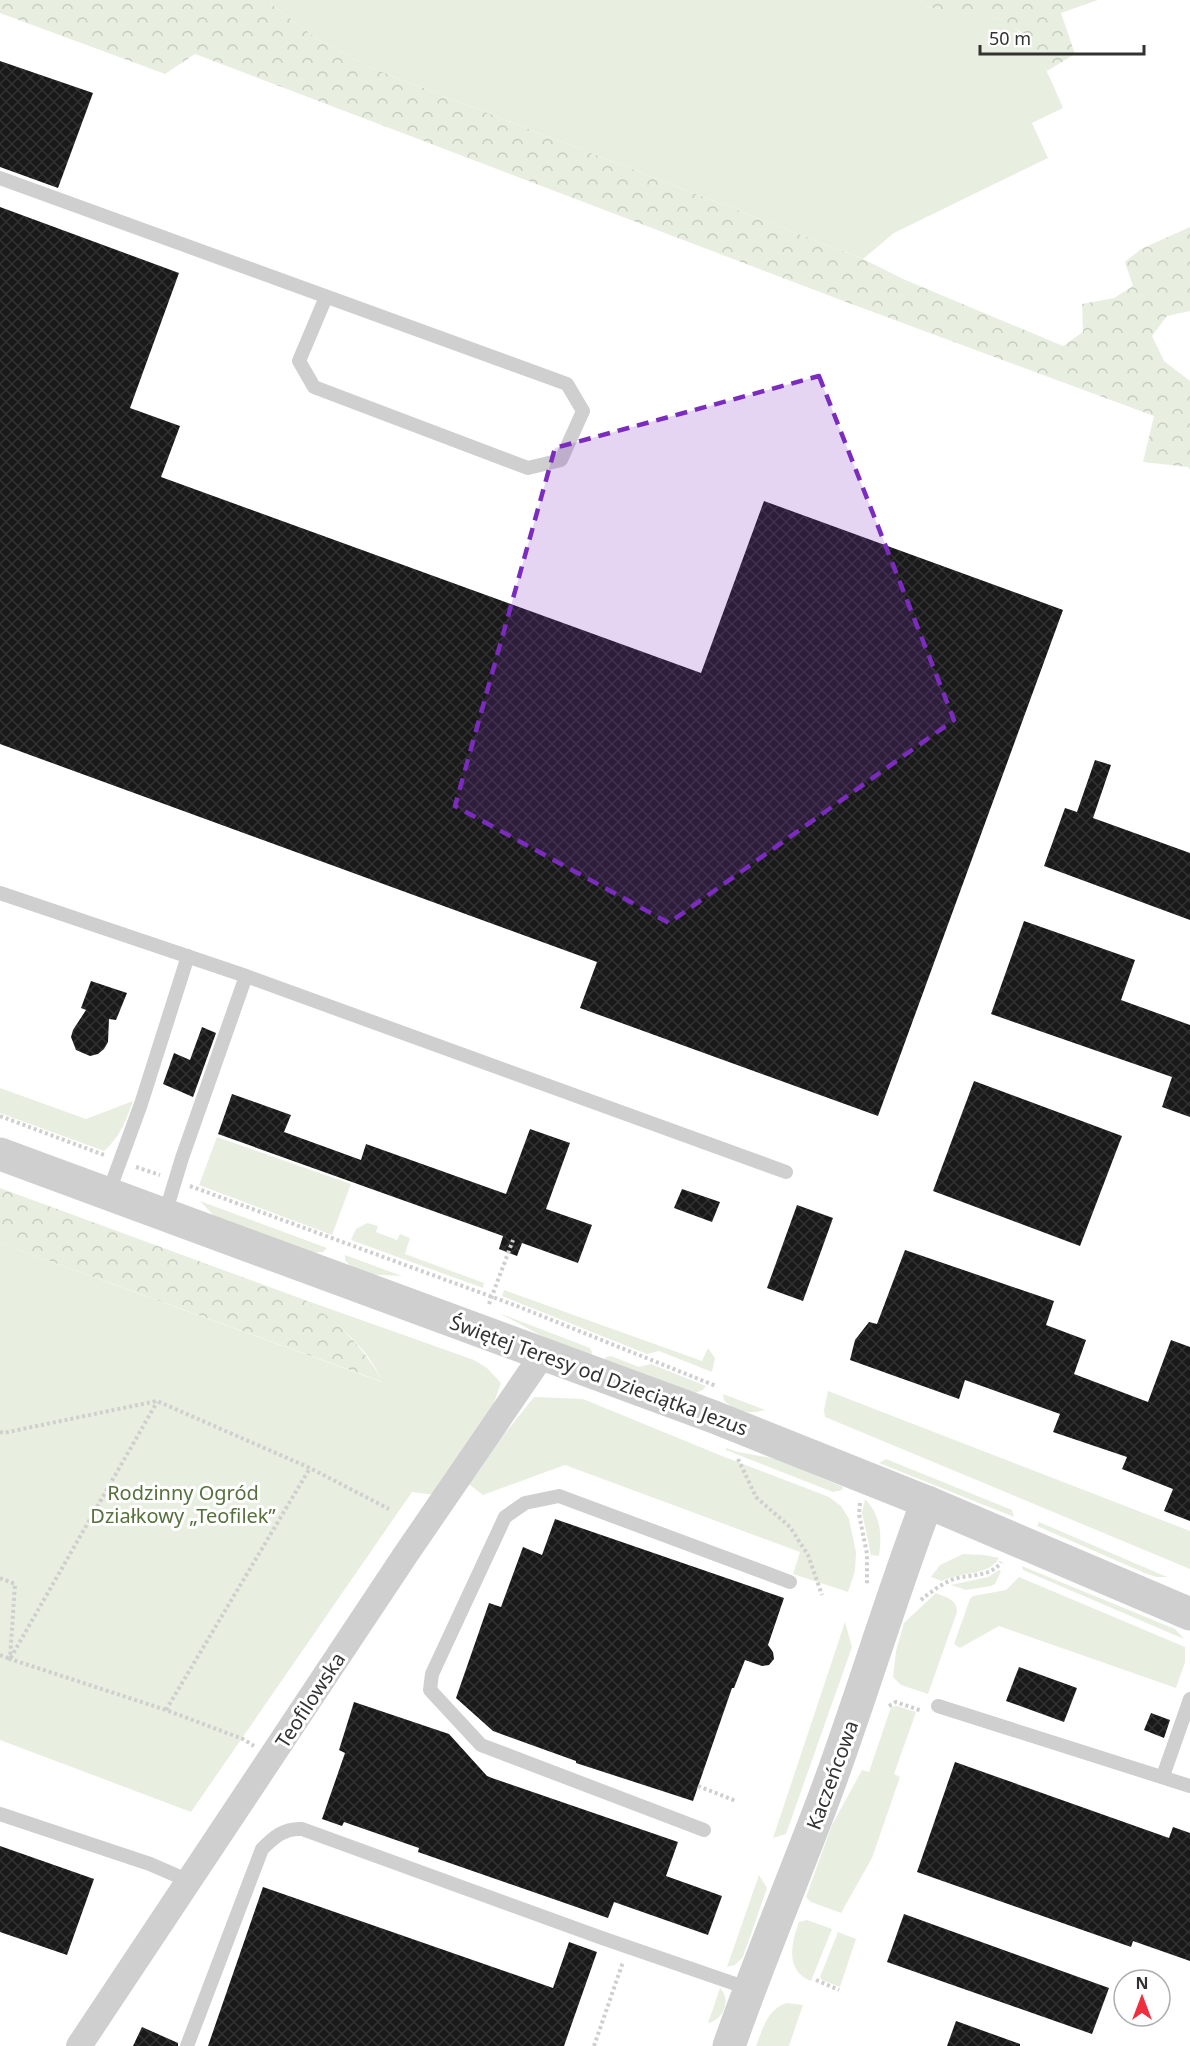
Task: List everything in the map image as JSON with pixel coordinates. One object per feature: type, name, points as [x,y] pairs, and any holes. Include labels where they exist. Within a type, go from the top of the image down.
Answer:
[{"type":"street","name":"Świętej Teresy od Dzieciątka Jezus","points":[[0,1154],[724,1421],[927,1502],[1190,1614]]},
{"type":"street","name":"Teofilowska","points":[[79,2046],[406,1554],[543,1354]]},
{"type":"street","name":"Kaczeńcowa","points":[[729,2046],[848,1734],[885,1618],[927,1502]]},
{"type":"lane","points":[[0,178],[567,384],[583,411],[561,460],[528,468],[314,387],[299,361],[326,297]]},
{"type":"lane","points":[[0,892],[246,976],[786,1172]]},
{"type":"lane","points":[[108,1194],[141,1104],[188,956]]},
{"type":"lane","points":[[165,1214],[182,1158],[246,976]]},
{"type":"lane","points":[[704,1830],[481,1744],[430,1690],[432,1674],[505,1517],[525,1503],[559,1496],[790,1582]]},
{"type":"lane","points":[[1163,1776],[1190,1699]]},
{"type":"lane","points":[[932,1709],[1163,1776],[1190,1786]]},
{"type":"lane","points":[[0,1814],[150,1864],[189,1881]]},
{"type":"lane","points":[[188,2046],[262,1849],[275,1837],[291,1828],[302,1828],[750,1989]]},
{"type":"path","points":[[489,1304],[513,1240]]},
{"type":"path","points":[[0,1432],[157,1401],[310,1468],[389,1509]]},
{"type":"path","points":[[10,1659],[157,1401]]},
{"type":"path","points":[[738,1459],[756,1497],[790,1527],[808,1555],[822,1595]]},
{"type":"path","points":[[166,1710],[310,1468]]},
{"type":"path","points":[[862,1495],[859,1515],[867,1554],[867,1587],[870,1598],[885,1618],[910,1609],[948,1582],[994,1570],[1003,1557]]},
{"type":"path","points":[[0,1578],[15,1584],[10,1659]]},
{"type":"path","points":[[0,1655],[166,1710],[243,1739],[272,1757]]},
{"type":"path","points":[[888,1706],[896,1702],[932,1709]]},
{"type":"path","points":[[698,1786],[736,1801]]},
{"type":"path","points":[[594,2046],[628,1947]]},
{"type":"path","points":[[816,1980],[839,1990]]},
{"type":"highlighted area","points":[[819,376],[954,720],[669,923],[455,806],[555,448]]},
{"type":"green space","points":[[0,0],[272,0],[270,3],[317,39],[374,69],[863,259],[903,279],[1063,346],[1083,332],[1082,304],[1114,298],[1133,286],[1125,262],[1141,249],[1190,227],[1190,311],[1167,316],[1152,336],[1164,361],[1190,381],[1190,470],[1188,467],[1143,462],[1154,416],[846,302],[195,54],[165,74],[0,13]]},
{"type":"green space","points":[[272,0],[919,0],[927,7],[994,17],[1012,26],[1031,45],[1039,57],[1063,108],[1032,123],[1048,158],[894,233],[863,259],[374,69],[317,39],[270,3]]},
{"type":"green space","points":[[919,0],[1098,0],[1061,13],[1075,54],[1047,71],[1021,32],[998,18],[927,7]]},
{"type":"green space","points":[[0,1088],[86,1119],[133,1101],[122,1128],[104,1151],[0,1113]]},
{"type":"green space","points":[[217,1137],[351,1184],[332,1235],[199,1185]]},
{"type":"green space","points":[[0,1188],[305,1300],[349,1336],[367,1357],[383,1382],[0,1243]]},
{"type":"green space","points":[[200,1201],[327,1248],[323,1252],[311,1253],[216,1218]]},
{"type":"green space","points":[[367,1223],[378,1226],[376,1232],[397,1240],[400,1234],[410,1238],[405,1254],[484,1283],[483,1288],[351,1240],[356,1229]]},
{"type":"green space","name":"Rodzinny Ogród Działkowy „Teofilek”","points":[[0,1243],[382,1382],[369,1357],[360,1346],[339,1326],[305,1300],[474,1360],[487,1368],[501,1383],[488,1419],[435,1495],[412,1492],[191,1812],[0,1740]]},
{"type":"green space","points":[[345,1255],[402,1276],[379,1275],[357,1270],[345,1260]]},
{"type":"green space","points":[[504,1290],[702,1361],[708,1348],[715,1358],[712,1372],[659,1351],[647,1354],[502,1296]]},
{"type":"green space","points":[[499,1313],[590,1348],[591,1356],[555,1343]]},
{"type":"green space","points":[[611,1356],[639,1367],[651,1364],[706,1386],[695,1393],[604,1360]]},
{"type":"green space","points":[[828,1391],[1190,1531],[1190,1569],[825,1417]]},
{"type":"green space","points":[[723,1394],[765,1410],[748,1412],[738,1410],[724,1400]]},
{"type":"green space","points":[[534,1397],[583,1399],[829,1497],[841,1506],[849,1519],[856,1552],[855,1571],[848,1592],[793,1574],[800,1552],[565,1465],[483,1495],[466,1482]]},
{"type":"green space","points":[[726,1448],[777,1459],[843,1487],[842,1490],[833,1492],[726,1450]]},
{"type":"green space","points":[[886,1459],[1012,1510],[1014,1517],[879,1463]]},
{"type":"green space","points":[[865,1499],[874,1512],[879,1526],[879,1556],[871,1555],[862,1513]]},
{"type":"green space","points":[[1039,1522],[1167,1577],[1147,1574],[1037,1526]]},
{"type":"green space","points":[[963,1554],[999,1558],[995,1564],[981,1571],[942,1581],[931,1577],[940,1565]]},
{"type":"green space","points":[[1022,1566],[1175,1629],[1184,1639],[1023,1570]]},
{"type":"green space","points":[[1001,1571],[995,1584],[991,1586],[966,1590],[951,1585],[988,1577]]},
{"type":"green space","points":[[1019,1577],[1185,1647],[1185,1662],[1176,1688],[999,1626],[960,1648],[954,1644],[970,1599],[973,1596],[1006,1590]]},
{"type":"green space","points":[[936,1593],[953,1602],[957,1612],[928,1694],[901,1685],[893,1677],[896,1651],[904,1623]]},
{"type":"green space","points":[[845,1622],[852,1647],[786,1834],[773,1838]]},
{"type":"green space","points":[[897,1706],[916,1712],[894,1774],[900,1777],[872,1858],[841,1913],[811,1902],[806,1897],[832,1825],[862,1770],[869,1772],[891,1707]]},
{"type":"green space","points":[[759,1875],[767,1888],[743,1957],[735,1965],[727,1967]]},
{"type":"green space","points":[[807,1920],[832,1929],[811,1981],[797,1971],[792,1956],[792,1947],[799,1922]]},
{"type":"green space","points":[[838,1932],[856,1939],[840,1987],[820,1977]]},
{"type":"green space","points":[[720,1988],[725,1998],[724,2009],[718,2018],[708,2023]]},
{"type":"green space","points":[[787,2003],[803,2005],[789,2046],[756,2046],[770,2014]]},
{"type":"building","points":[[0,61],[93,93],[58,188],[0,167]]},
{"type":"building","points":[[0,207],[179,273],[130,408],[180,426],[161,477],[701,673],[764,501],[1063,610],[878,1116],[580,1008],[597,962],[0,744]]},
{"type":"building","points":[[1095,760],[1111,765],[1093,818],[1190,853],[1190,920],[1044,866],[1065,808],[1077,812]]},
{"type":"building","points":[[1024,921],[1135,960],[1121,1000],[1190,1025],[1190,1117],[1162,1107],[1172,1077],[991,1014]]},
{"type":"building","points":[[91,981],[127,993],[116,1020],[109,1019],[108,1042],[104,1049],[90,1056],[76,1050],[71,1037],[86,1010],[81,1008]]},
{"type":"building","points":[[202,1027],[216,1033],[193,1097],[163,1084],[174,1053],[190,1060]]},
{"type":"building","points":[[974,1081],[1122,1136],[1080,1246],[933,1191]]},
{"type":"building","points":[[232,1094],[291,1115],[284,1132],[361,1160],[366,1144],[506,1194],[530,1129],[570,1143],[546,1209],[592,1225],[578,1263],[522,1243],[517,1256],[499,1249],[503,1236],[218,1134]]},
{"type":"building","points":[[682,1189],[720,1202],[712,1222],[674,1208]]},
{"type":"building","points":[[797,1205],[833,1218],[803,1301],[767,1288]]},
{"type":"building","points":[[905,1250],[1054,1301],[1046,1325],[1086,1340],[1074,1374],[1148,1402],[1171,1340],[1190,1347],[1190,1521],[1164,1511],[1173,1489],[1122,1469],[1127,1457],[1053,1432],[1060,1414],[965,1380],[959,1399],[850,1360],[855,1340],[869,1322],[877,1324]]},
{"type":"building","points":[[555,1519],[784,1598],[768,1645],[773,1652],[774,1659],[769,1665],[762,1666],[745,1660],[734,1688],[732,1688],[693,1801],[576,1763],[576,1761],[493,1731],[456,1698],[489,1603],[501,1607],[523,1547],[542,1555]]},
{"type":"building","points":[[1019,1667],[1077,1688],[1064,1722],[1006,1701]]},
{"type":"building","points":[[354,1702],[449,1734],[487,1776],[678,1842],[666,1876],[722,1896],[708,1935],[614,1902],[608,1918],[418,1852],[419,1848],[344,1822],[342,1826],[322,1819],[345,1753],[339,1750]]},
{"type":"building","points":[[1151,1713],[1170,1720],[1164,1738],[1144,1730]]},
{"type":"building","points":[[955,1762],[1169,1838],[1173,1827],[1190,1833],[1190,1961],[1133,1941],[1131,1947],[917,1872]]},
{"type":"building","points":[[0,1846],[94,1879],[67,1955],[0,1932]]},
{"type":"building","points":[[263,1887],[553,1988],[569,1942],[597,1952],[564,2046],[208,2046]]},
{"type":"building","points":[[904,1914],[1109,1988],[1092,2034],[887,1962]]},
{"type":"building","points":[[956,2021],[1020,2044],[1020,2046],[947,2046]]},
{"type":"building","points":[[142,2027],[178,2043],[178,2046],[133,2046]]}]
